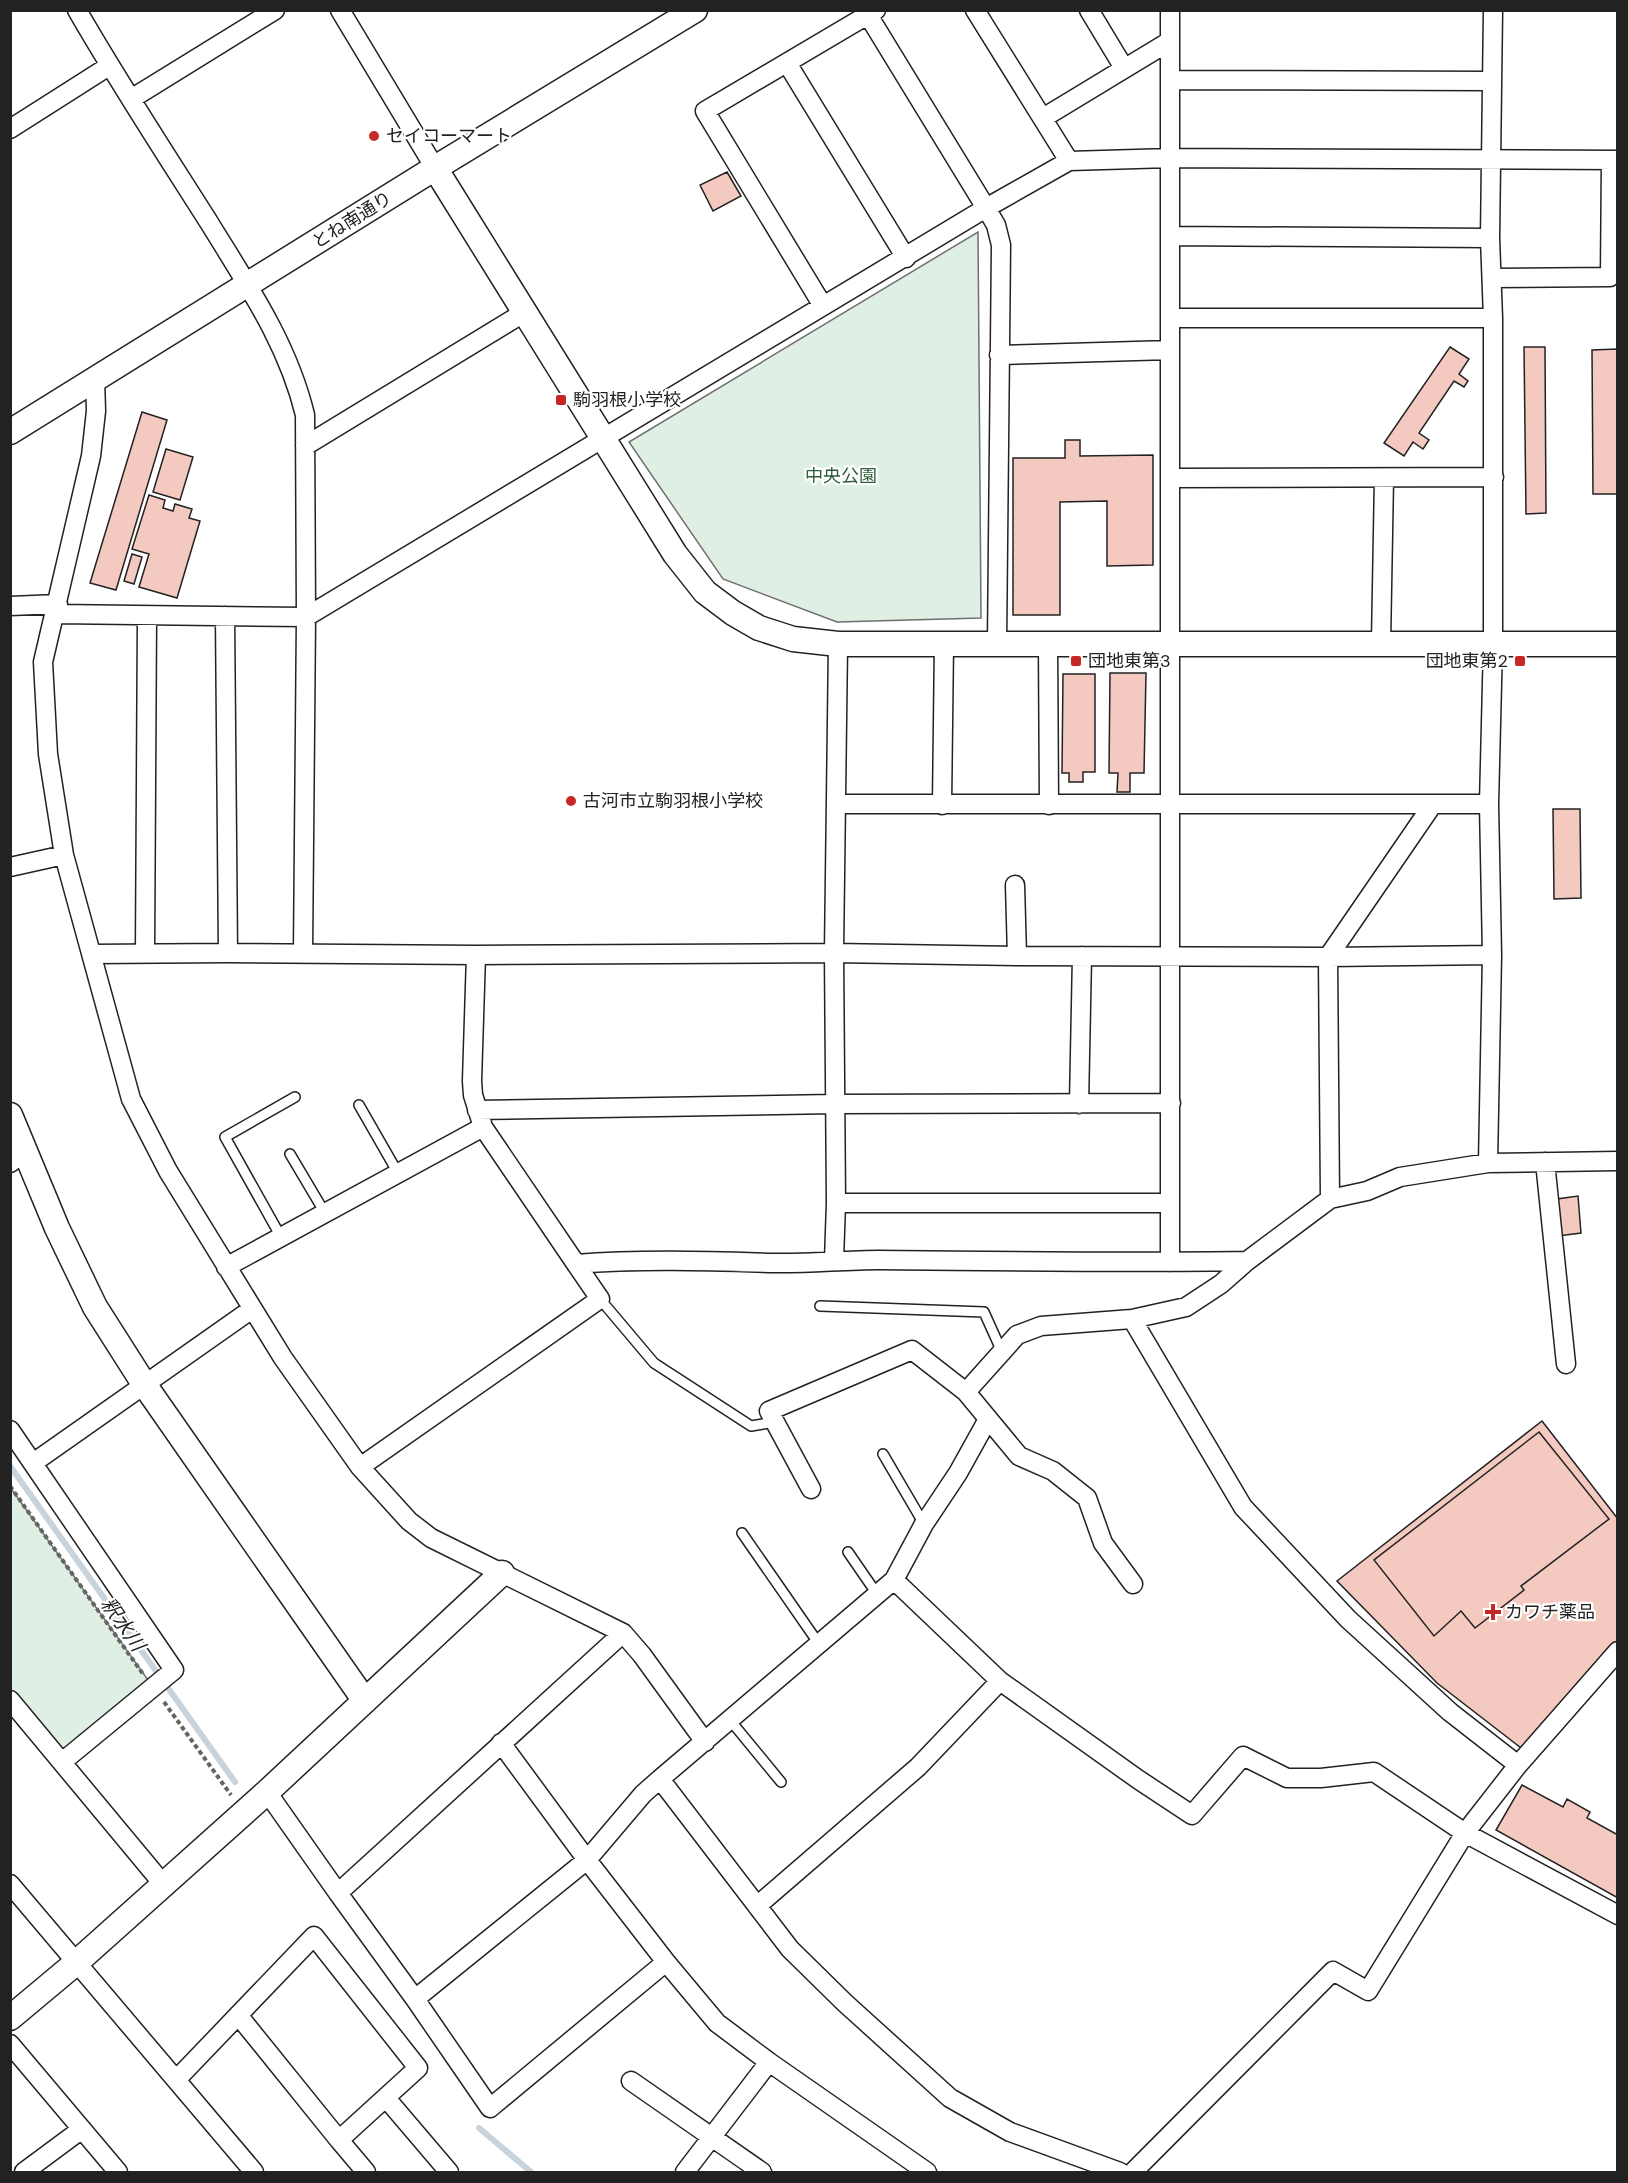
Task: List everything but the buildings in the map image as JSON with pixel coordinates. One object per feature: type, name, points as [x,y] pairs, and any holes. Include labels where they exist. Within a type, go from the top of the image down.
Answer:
[{"type":"street","points":[[77,10],[248,285],[288,359],[298,385],[305,415],[303,953]]},
{"type":"street","points":[[131,99],[274,10]]},
{"type":"street","points":[[340,10],[435,168],[675,554],[705,592],[733,614],[759,628],[793,639],[838,644],[1617,644]]},
{"type":"street","name":"とね南通り","points":[[10,432],[435,168],[695,10]]},
{"type":"street","points":[[975,10],[1070,162]]},
{"type":"street","points":[[1089,10],[1124,68]]},
{"type":"street","points":[[1170,10],[1171,643],[1168,805],[1170,1262]]},
{"type":"street","points":[[1488,1163],[1492,955],[1489,804],[1494,477],[1490,238],[1493,10]]},
{"type":"street","points":[[823,306],[705,111],[872,13],[996,225],[1001,245],[997,643]]},
{"type":"street","points":[[1043,118],[1170,41]]},
{"type":"street","points":[[787,63],[906,258]]},
{"type":"street","points":[[10,129],[110,66]]},
{"type":"street","points":[[1170,80],[1491,81]]},
{"type":"street","points":[[10,606],[147,616],[306,617],[986,208],[1070,162],[1170,158],[1614,160],[1610,277],[1492,278]]},
{"type":"street","points":[[1171,236],[1490,238]]},
{"type":"street","points":[[304,446],[525,312]]},
{"type":"street","points":[[1170,318],[1493,318]]},
{"type":"street","points":[[999,355],[1170,350]]},
{"type":"street","points":[[95,380],[96,411],[91,456],[44,662],[48,754],[64,855],[131,1099],[168,1171],[226,1268],[283,1358],[360,1467],[395,1506],[431,1538],[622,1633],[642,1655],[705,1742]]},
{"type":"street","points":[[1170,478],[1494,477]]},
{"type":"street","points":[[1382,643],[1384,478]]},
{"type":"street","points":[[145,953],[147,616]]},
{"type":"street","points":[[225,616],[228,953]]},
{"type":"street","points":[[942,805],[944,643]]},
{"type":"street","points":[[1048,643],[1049,805]]},
{"type":"street","points":[[834,1260],[836,1203],[834,953],[838,644]]},
{"type":"street","points":[[836,804],[1489,804]]},
{"type":"street","points":[[1330,1199],[1328,957],[1433,804]]},
{"type":"street","points":[[10,867],[64,855]]},
{"type":"street","points":[[1015,885],[1017,956]]},
{"type":"street","points":[[92,954],[834,953],[1328,957],[1492,955]]},
{"type":"street","points":[[360,1467],[600,1299],[480,1118],[472,1081],[476,955]]},
{"type":"street","points":[[1079,1104],[1082,956]]},
{"type":"street","points":[[226,1268],[398,1173],[480,1118],[834,1104],[1171,1103]]},
{"type":"street","points":[[10,1115],[18,1158],[57,1228],[95,1307],[144,1384],[365,1701]]},
{"type":"street","points":[[966,1392],[1017,1335],[1041,1326],[1132,1319],[1186,1307],[1221,1284],[1247,1261],[1330,1199],[1367,1191],[1400,1178],[1488,1163],[1617,1161]]},
{"type":"street","points":[[1545,1162],[1566,1364]]},
{"type":"street","points":[[836,1203],[1169,1203]]},
{"type":"street","points":[[576,1264],[626,1260],[772,1263],[834,1260],[1247,1261]]},
{"type":"street","points":[[33,1463],[252,1309]]},
{"type":"street","points":[[1132,1319],[1243,1507],[1348,1619],[1450,1712],[1518,1765]]},
{"type":"street","points":[[811,1489],[769,1411],[912,1350],[966,1392],[1019,1456],[1053,1471],[1087,1498],[1103,1543],[1133,1584]]},
{"type":"street","points":[[416,1999],[587,1860],[643,1794],[894,1580],[924,1524],[958,1473],[988,1419]]},
{"type":"street","points":[[10,1430],[174,1670],[62,1762]]},
{"type":"street","points":[[10,2018],[77,1962],[267,1792],[502,1573]]},
{"type":"street","points":[[894,1580],[1000,1681],[1192,1815],[1243,1756],[1287,1778],[1321,1778],[1374,1772],[1465,1833],[1617,1915]]},
{"type":"street","points":[[338,1893],[622,1633]]},
{"type":"street","points":[[1133,2172],[1333,1971],[1368,1991],[1465,1833],[1518,1765],[1617,1651]]},
{"type":"street","points":[[757,1906],[918,1767],[1000,1681]]},
{"type":"street","points":[[10,1700],[164,1884]]},
{"type":"street","points":[[501,1743],[587,1860],[666,1962],[717,2023],[927,2172]]},
{"type":"street","points":[[660,1779],[797,1957],[950,2098],[1010,2132],[1120,2172]]},
{"type":"street","points":[[267,1792],[416,1999],[490,2108],[666,1962]]},
{"type":"street","points":[[10,1884],[254,2172]]},
{"type":"street","points":[[176,2080],[314,1936],[418,2068],[339,2140]]},
{"type":"street","points":[[238,2015],[366,2172]]},
{"type":"street","points":[[10,2044],[118,2172]]},
{"type":"street","points":[[685,2172],[769,2062]]},
{"type":"street","points":[[631,2081],[762,2172]]},
{"type":"street","points":[[386,2098],[449,2172]]},
{"type":"street","points":[[24,2172],[82,2129]]},
{"type":"lane","points":[[281,1237],[225,1137],[295,1097]]},
{"type":"lane","points":[[359,1105],[398,1173]]},
{"type":"lane","points":[[290,1154],[325,1213]]},
{"type":"lane","points":[[600,1299],[654,1363],[751,1426],[776,1422]]},
{"type":"lane","points":[[820,1306],[984,1312],[1002,1352]]},
{"type":"lane","points":[[883,1454],[924,1524]]},
{"type":"lane","points":[[742,1533],[819,1644]]},
{"type":"lane","points":[[848,1552],[877,1594]]},
{"type":"lane","points":[[730,1720],[781,1782]]},
{"type":"path","points":[[10,1486],[232,1796]]},
{"type":"green space","name":"中央公園","points":[[978,232],[981,618],[837,622],[723,579],[629,442]]},
{"type":"green space","points":[[10,1487],[153,1687],[58,1758],[11,1699]]},
{"type":"waterway","name":"釈水川","points":[[10,1466],[235,1782]]},
{"type":"waterway","name":"釈水川","points":[[479,2128],[531,2172]]},
{"type":"place","name":"セイコーマート","points":[[374,136]]},
{"type":"place","name":"駒羽根小学校","points":[[561,400]]},
{"type":"place","name":"団地東第3","points":[[1076,661]]},
{"type":"place","name":"団地東第2","points":[[1520,661]]},
{"type":"place","name":"古河市立駒羽根小学校","points":[[571,801]]},
{"type":"place","name":"カワチ薬品","points":[[1493,1612]]}]
